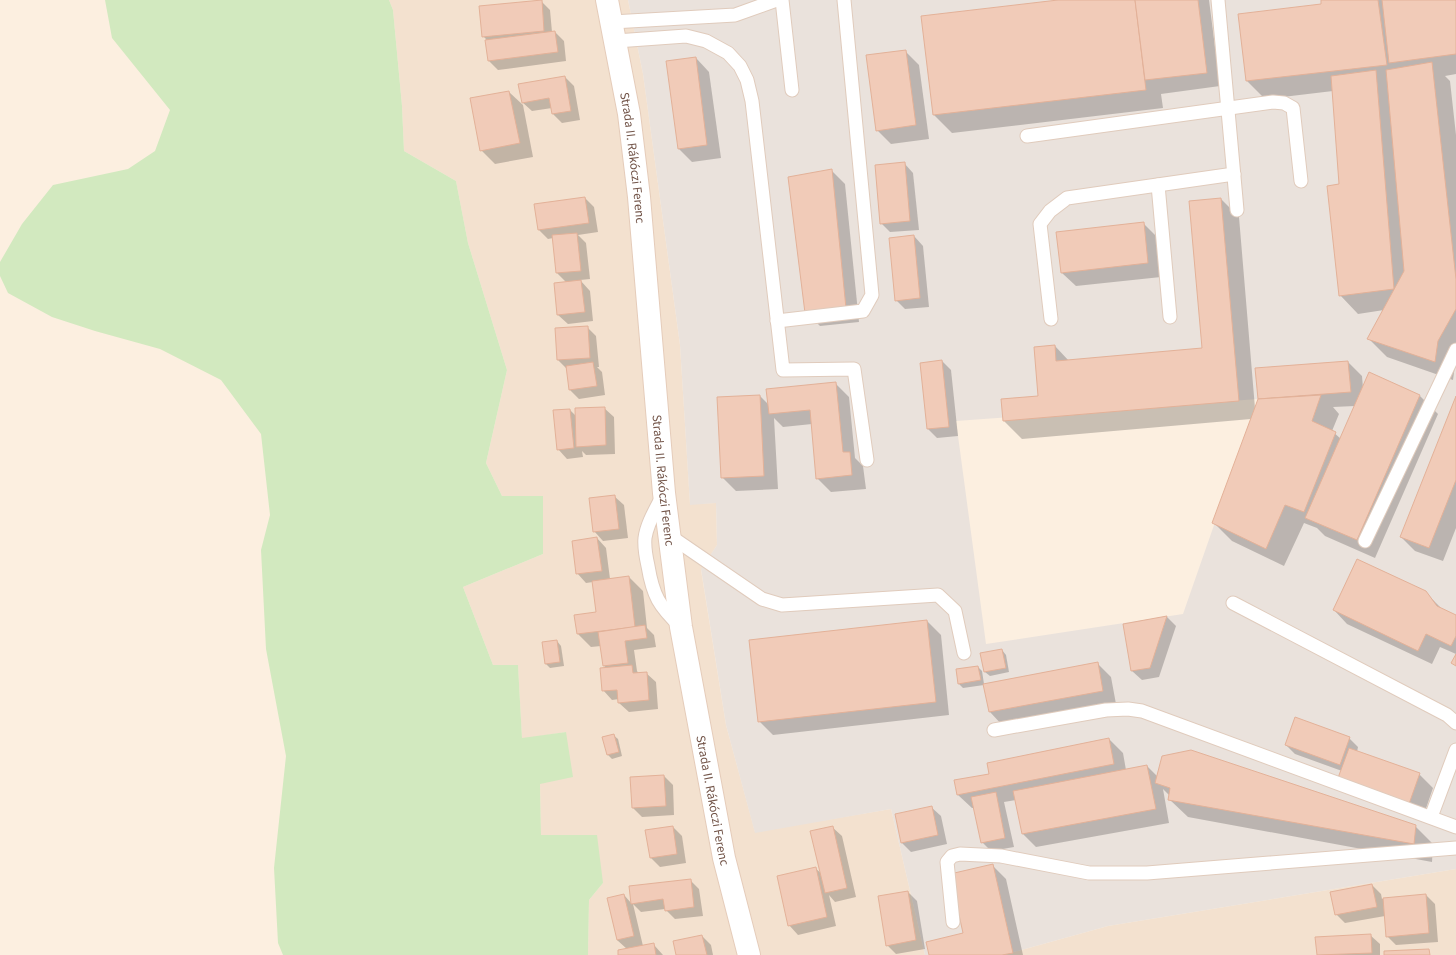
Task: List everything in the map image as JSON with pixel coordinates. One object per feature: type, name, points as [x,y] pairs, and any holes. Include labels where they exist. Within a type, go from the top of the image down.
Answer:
[{"type":"main road","name":"Strada II. Rákóczi Ferenc","points":[[607,0],[629,114],[639,197],[664,493],[681,627],[724,858],[749,955]]},
{"type":"lane","points":[[614,32],[735,15],[777,0]]},
{"type":"lane","points":[[782,0],[792,90]]},
{"type":"lane","points":[[777,321],[863,311],[872,295],[844,0]]},
{"type":"lane","points":[[1218,0],[1237,210]]},
{"type":"lane","points":[[614,32],[686,36],[706,41],[728,53],[740,66],[747,80],[752,101],[783,370],[854,369],[867,460]]},
{"type":"lane","points":[[1027,136],[1273,102],[1284,103],[1293,108],[1301,181]]},
{"type":"lane","points":[[1051,319],[1040,224],[1050,211],[1067,198],[1234,174]]},
{"type":"lane","points":[[1158,185],[1170,317]]},
{"type":"lane","points":[[1365,541],[1456,350]]},
{"type":"lane","points":[[664,493],[650,521],[645,538],[645,553],[654,595],[664,611],[681,627]]},
{"type":"lane","points":[[670,536],[762,599],[782,605],[938,595],[955,611],[964,653]]},
{"type":"lane","points":[[1233,603],[1447,715],[1456,723]]},
{"type":"lane","points":[[994,730],[1106,710],[1142,710],[1456,827]]},
{"type":"lane","points":[[1432,817],[1456,750]]},
{"type":"lane","points":[[953,922],[947,862],[952,856],[960,854],[1001,856],[1089,873],[1147,873],[1456,848]]},
{"type":"shaded area","points":[[389,0],[628,0],[643,74],[680,345],[690,504],[716,503],[717,545],[701,570],[726,725],[755,832],[891,809],[925,955],[588,955],[589,900],[603,883],[541,836],[540,783],[566,732],[522,739],[518,666],[493,665],[463,587],[543,554],[543,496],[502,496],[486,463],[507,370],[468,243],[456,181],[404,151],[402,106],[393,10]]},
{"type":"shaded area","points":[[628,0],[1456,0],[1456,869],[1108,926],[1003,955],[925,955],[891,809],[755,833],[726,725],[701,569],[717,545],[716,503],[690,505],[680,345],[643,74]],"holes":[[[1258,399],[1183,614],[986,644],[956,421]]]},
{"type":"shaded area","points":[[1456,869],[1456,955],[1003,955],[1108,926]]},
{"type":"green space","points":[[105,0],[389,0],[393,10],[402,106],[404,151],[456,181],[468,243],[507,370],[486,463],[502,496],[543,496],[543,554],[463,587],[493,665],[518,665],[522,738],[566,732],[573,777],[540,784],[541,835],[597,835],[603,883],[589,900],[588,955],[283,955],[278,943],[274,868],[286,756],[266,649],[261,550],[270,515],[261,434],[221,380],[160,349],[95,331],[52,317],[8,293],[0,276],[0,262],[22,224],[53,185],[128,169],[155,151],[170,110],[112,38]]},
{"type":"building","points":[[542,0],[544,31],[482,37],[479,6]]},
{"type":"building","points":[[1058,0],[1135,0],[1146,90],[933,115],[921,16]]},
{"type":"building","points":[[1135,0],[1198,0],[1207,73],[1145,80]]},
{"type":"building","points":[[1321,0],[1378,0],[1387,65],[1246,81],[1238,14],[1321,4]]},
{"type":"building","points":[[1382,0],[1456,0],[1456,54],[1389,63]]},
{"type":"building","points":[[555,31],[558,52],[488,61],[485,40]]},
{"type":"building","points":[[906,50],[916,125],[876,131],[866,55]]},
{"type":"building","points":[[696,57],[707,145],[678,149],[666,61]]},
{"type":"building","points":[[1432,62],[1456,279],[1456,309],[1438,341],[1435,362],[1367,339],[1404,271],[1386,70]]},
{"type":"building","points":[[1376,70],[1394,289],[1339,296],[1327,186],[1339,184],[1331,76]]},
{"type":"building","points":[[565,76],[571,111],[552,114],[549,98],[522,103],[518,84]]},
{"type":"building","points":[[509,91],[520,143],[480,151],[470,98]]},
{"type":"building","points":[[905,162],[910,221],[880,224],[875,165]]},
{"type":"building","points":[[832,169],[846,308],[805,313],[788,177]]},
{"type":"building","points":[[585,197],[589,223],[538,230],[534,204]]},
{"type":"building","points":[[1221,198],[1239,401],[1003,421],[1001,399],[1038,396],[1034,347],[1055,345],[1056,361],[1202,348],[1189,201]]},
{"type":"building","points":[[1144,222],[1148,263],[1061,273],[1056,232]]},
{"type":"building","points":[[577,233],[581,271],[556,273],[552,235]]},
{"type":"building","points":[[914,235],[920,298],[895,301],[889,238]]},
{"type":"building","points":[[581,280],[585,312],[557,315],[554,283]]},
{"type":"building","points":[[588,326],[590,358],[557,360],[555,328]]},
{"type":"building","points":[[942,360],[949,427],[927,429],[920,363]]},
{"type":"building","points":[[1348,361],[1351,392],[1258,399],[1255,368]]},
{"type":"building","points":[[593,362],[597,386],[569,390],[566,366]]},
{"type":"building","points":[[1369,372],[1420,395],[1357,540],[1305,518]]},
{"type":"building","points":[[836,382],[843,452],[850,452],[852,475],[816,479],[810,410],[769,414],[766,389]]},
{"type":"building","points":[[760,395],[764,476],[721,478],[717,397]]},
{"type":"building","points":[[1321,395],[1312,421],[1336,432],[1304,512],[1285,505],[1266,549],[1212,523],[1258,399]]},
{"type":"building","points":[[1456,396],[1456,480],[1429,548],[1400,537]]},
{"type":"building","points":[[605,407],[606,445],[576,447],[575,408]]},
{"type":"building","points":[[570,409],[574,448],[557,450],[553,410]]},
{"type":"building","points":[[615,495],[619,529],[593,532],[589,498]]},
{"type":"building","points":[[597,537],[602,571],[576,574],[572,541]]},
{"type":"building","points":[[1357,559],[1426,591],[1437,606],[1456,615],[1456,636],[1451,646],[1426,634],[1418,651],[1333,610]]},
{"type":"building","points":[[629,576],[635,627],[577,634],[574,615],[596,612],[592,581]]},
{"type":"building","points":[[1167,616],[1150,668],[1131,671],[1123,624]]},
{"type":"building","points":[[927,620],[936,702],[758,722],[749,640]]},
{"type":"building","points":[[645,625],[647,638],[625,641],[628,663],[603,666],[598,632]]},
{"type":"building","points":[[557,640],[560,662],[545,664],[542,642]]},
{"type":"building","points":[[1002,649],[1006,668],[984,672],[980,653]]},
{"type":"building","points":[[1456,654],[1456,666],[1451,663]]},
{"type":"building","points":[[1098,662],[1103,691],[989,712],[983,684]]},
{"type":"building","points":[[632,665],[633,673],[647,672],[649,700],[618,703],[617,690],[602,691],[600,668]]},
{"type":"building","points":[[978,666],[981,680],[958,684],[956,669]]},
{"type":"building","points":[[1295,717],[1350,737],[1340,765],[1285,745]]},
{"type":"building","points":[[614,734],[619,752],[607,755],[602,737]]},
{"type":"building","points":[[1109,738],[1114,764],[957,795],[954,780],[989,774],[987,763]]},
{"type":"building","points":[[1349,748],[1420,773],[1409,804],[1338,778]]},
{"type":"building","points":[[1191,750],[1416,825],[1414,844],[1168,800],[1170,788],[1155,783],[1162,756]]},
{"type":"building","points":[[1147,765],[1156,809],[1022,834],[1013,791]]},
{"type":"building","points":[[664,775],[666,806],[632,808],[630,777]]},
{"type":"building","points":[[996,792],[1005,838],[981,843],[971,797]]},
{"type":"building","points":[[932,806],[938,835],[901,843],[895,814]]},
{"type":"building","points":[[673,826],[677,854],[650,858],[645,830]]},
{"type":"building","points":[[833,826],[847,888],[825,893],[810,831]]},
{"type":"building","points":[[993,864],[1013,953],[1002,955],[929,955],[926,942],[963,933],[950,874]]},
{"type":"building","points":[[816,867],[827,917],[788,926],[777,876]]},
{"type":"building","points":[[691,879],[694,907],[665,911],[663,899],[631,904],[629,886]]},
{"type":"building","points":[[1372,884],[1377,907],[1335,915],[1330,892]]},
{"type":"building","points":[[908,891],[916,940],[886,946],[878,896]]},
{"type":"building","points":[[624,894],[634,936],[617,940],[607,898]]},
{"type":"building","points":[[1426,894],[1429,933],[1386,937],[1383,898]]},
{"type":"building","points":[[1371,934],[1372,953],[1317,955],[1315,937]]},
{"type":"building","points":[[702,935],[707,955],[676,955],[673,941]]},
{"type":"building","points":[[654,943],[656,955],[618,955],[618,950]]},
{"type":"building","points":[[1429,949],[1430,955],[1384,955],[1384,951]]}]
